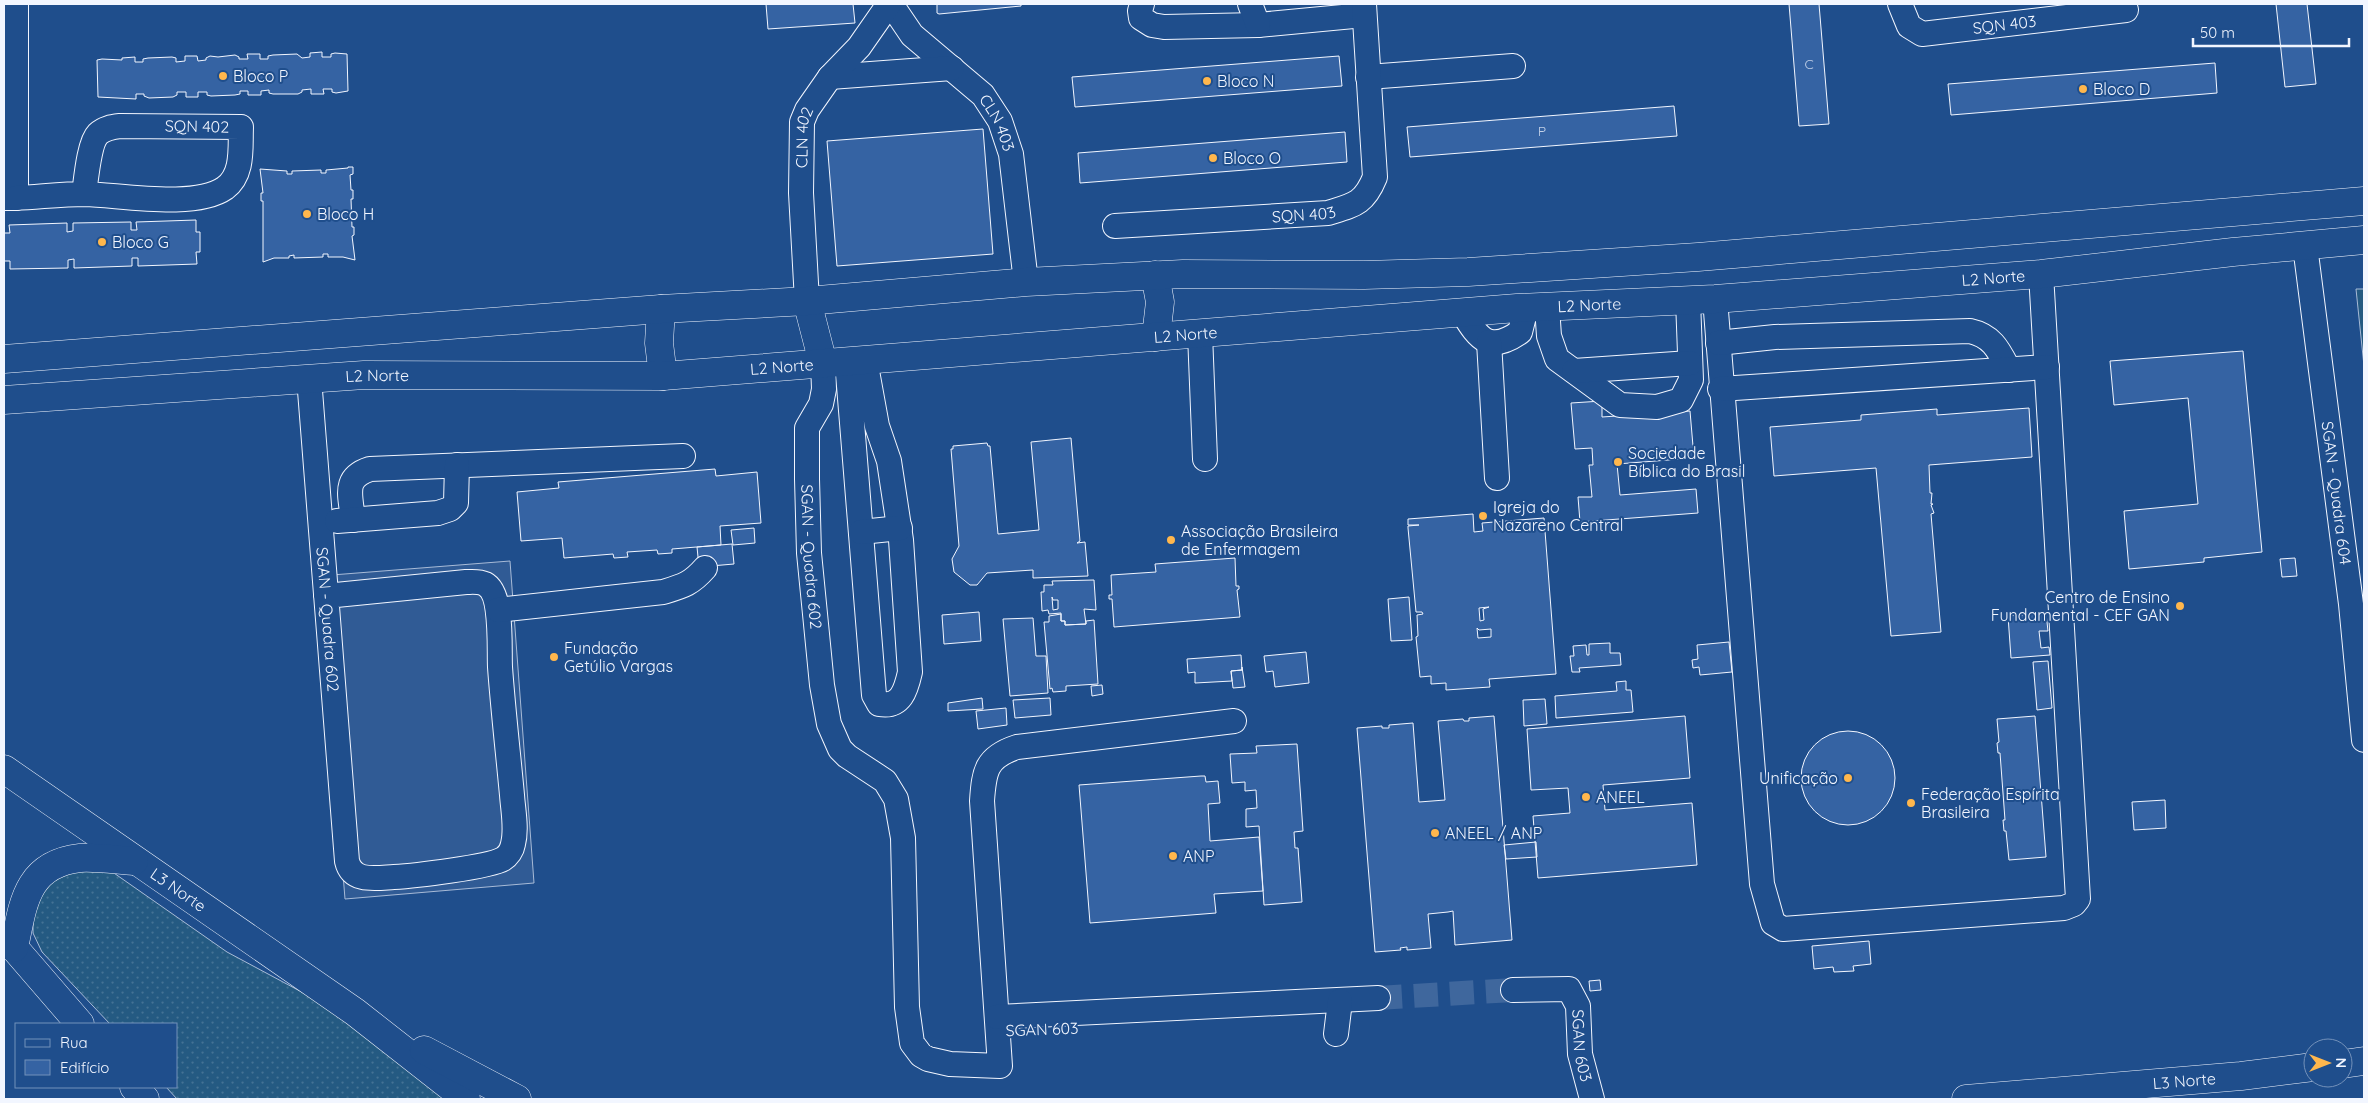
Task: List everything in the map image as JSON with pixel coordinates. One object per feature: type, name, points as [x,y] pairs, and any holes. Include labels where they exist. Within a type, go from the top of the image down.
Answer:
[{"type":"main road","points":[[4,359],[661,309],[807,301],[1026,282],[1156,275],[1364,275],[1468,272],[1698,256],[2364,201]]},
{"type":"main road","name":"L2 Norte","points":[[4,400],[309,378],[442,374],[663,376],[1537,307],[1715,299],[2041,274],[2364,240]]},
{"type":"main road","points":[[1156,275],[1160,302],[1156,337]]},
{"type":"main road","points":[[807,301],[845,361]]},
{"type":"main road","points":[[661,309],[659,342],[663,376]]},
{"type":"main road","name":"L3 Norte","points":[[4,769],[355,1012],[466,1099]]},
{"type":"main road","points":[[79,1023],[9,942],[26,896],[41,873],[60,862],[81,858],[134,860]]},
{"type":"main road","name":"L3 Norte","points":[[355,1012],[517,1099]]},
{"type":"main road","name":"L3 Norte","points":[[1966,1099],[2241,1076],[2303,1068]]},
{"type":"main road","points":[[135,1088],[145,1099]]},
{"type":"main road","points":[[2037,1099],[2098,1088]]},
{"type":"street","name":"SQN 402","points":[[16,4],[10,103],[10,198],[84,194],[174,200],[204,197],[225,188],[233,179],[240,165],[241,127],[120,126],[105,129],[97,135],[93,144],[84,194]]},
{"type":"street","name":"CLN 403","points":[[890,4],[912,34],[983,95],[1000,121],[1011,154],[1026,282]]},
{"type":"street","name":"CLN 402","points":[[807,301],[801,192],[802,122],[807,110],[830,77],[860,47],[890,4]]},
{"type":"street","name":"SQN 403","points":[[1115,226],[1328,213],[1352,206],[1368,194],[1375,178],[1364,9],[1254,14],[1164,27],[1152,26],[1141,18],[1142,4]]},
{"type":"street","name":"SQN 403","points":[[1900,4],[1909,26],[1922,34],[2126,10]]},
{"type":"street","points":[[1368,77],[1513,66]]},
{"type":"street","points":[[830,77],[952,68]]},
{"type":"street","name":"SGAN - Quadra 604","points":[[2305,246],[2350,604],[2364,740]]},
{"type":"street","points":[[1715,299],[1720,389],[1762,884],[1773,923],[1783,929],[2064,908],[2074,904],[2078,899],[2041,274]]},
{"type":"street","points":[[1537,307],[1557,359],[1620,405],[1657,407],[1681,400],[1691,380],[1688,300]]},
{"type":"street","points":[[1463,313],[1476,335],[1489,342],[1507,341],[1520,332],[1537,307]]},
{"type":"street","points":[[1718,343],[1775,337],[1970,331],[1992,340],[2009,370]]},
{"type":"street","points":[[1200,334],[1205,459]]},
{"type":"street","points":[[1489,342],[1497,478]]},
{"type":"street","points":[[845,361],[877,426],[889,461],[900,528],[910,672],[902,697],[887,705],[879,704],[874,695],[845,361]]},
{"type":"street","name":"SGAN - Quadra 602","points":[[845,361],[824,389],[821,404],[807,428],[809,553],[822,685],[829,724],[840,749],[847,756],[885,781],[896,799],[903,838],[907,1007],[912,1043],[921,1055],[928,1059],[950,1064],[1000,1066],[998,1024]]},
{"type":"street","points":[[1574,371],[1690,363]]},
{"type":"street","points":[[1720,389],[2047,367]]},
{"type":"street","name":"SGAN - Quadra 602","points":[[309,378],[347,860],[350,870],[354,875],[363,877],[396,877],[488,864],[503,859],[511,852],[514,842],[513,813],[501,679],[498,610]]},
{"type":"street","points":[[353,520],[350,488],[353,478],[358,473],[370,470],[684,456]]},
{"type":"street","points":[[320,523],[438,513],[450,509],[456,503],[457,465]]},
{"type":"street","points":[[860,532],[900,528]]},
{"type":"street","points":[[326,596],[478,582],[486,584],[492,590],[498,610],[663,592],[694,580],[705,568]]},
{"type":"street","points":[[998,1024],[982,801],[984,774],[990,762],[1003,751],[1017,747],[1234,721]]},
{"type":"street","name":"SGAN 603","points":[[1513,990],[1569,989],[1578,1006],[1580,1054],[1592,1099]]},
{"type":"street","name":"SGAN 603","points":[[998,1024],[1338,1017],[1378,998]]},
{"type":"shaded area","points":[[2356,289],[2364,289],[2364,366]]},
{"type":"shaded area","points":[[510,561],[534,883],[345,899],[319,576]]},
{"type":"shaded area","points":[[67,869],[111,871],[227,952],[311,997],[456,1099],[177,1099],[167,1088],[178,1088],[178,1023],[109,1023],[42,952],[33,933],[33,903],[39,891]]},
{"type":"building","points":[[766,4],[853,4],[855,23],[768,29]]},
{"type":"building","points":[[937,4],[1021,4],[1021,6],[939,14],[937,13]]},
{"type":"building","points":[[1789,4],[1819,4],[1829,124],[1799,126]]},
{"type":"building","points":[[2276,4],[2307,4],[2316,84],[2285,87]]},
{"type":"building","name":"Bloco P","points":[[322,52],[322,57],[331,57],[331,54],[335,53],[347,54],[348,91],[336,93],[332,92],[332,89],[323,89],[324,94],[311,94],[311,89],[302,90],[298,94],[273,94],[269,93],[269,90],[261,91],[261,95],[248,95],[248,91],[240,91],[240,94],[235,95],[211,96],[207,95],[207,92],[198,92],[198,97],[186,97],[186,92],[177,92],[177,95],[173,97],[149,98],[144,96],[144,94],[136,94],[136,99],[98,97],[97,60],[122,60],[122,58],[135,57],[135,62],[143,62],[143,59],[148,58],[172,57],[176,58],[176,62],[185,61],[185,56],[197,56],[198,61],[206,60],[210,56],[235,55],[239,59],[248,59],[247,54],[260,54],[260,59],[268,59],[268,56],[273,55],[297,54],[302,58],[310,57],[310,53]]},
{"type":"building","name":"Bloco N","points":[[1339,56],[1342,86],[1075,107],[1072,77]]},
{"type":"building","name":"Bloco D","points":[[2215,63],[2217,93],[1951,115],[1948,84]]},
{"type":"building","points":[[1674,106],[1677,136],[1410,157],[1407,127]]},
{"type":"building","points":[[983,129],[993,254],[837,266],[827,141]]},
{"type":"building","name":"Bloco O","points":[[1345,132],[1347,162],[1080,183],[1078,153]]},
{"type":"building","name":"Bloco H","points":[[353,167],[353,174],[350,175],[351,190],[353,190],[353,199],[351,199],[354,235],[352,236],[355,260],[343,257],[328,257],[328,254],[323,254],[323,257],[294,258],[294,255],[289,256],[289,258],[274,258],[263,262],[263,201],[261,201],[261,193],[263,193],[260,169],[287,171],[287,174],[292,174],[292,171],[321,170],[321,173],[326,173],[326,170]]},
{"type":"building","name":"Bloco G","points":[[196,220],[196,232],[200,232],[200,252],[196,252],[197,264],[138,266],[138,258],[132,258],[132,266],[74,268],[74,259],[68,260],[68,268],[10,269],[10,261],[4,261],[4,233],[10,233],[9,225],[67,223],[67,232],[73,231],[73,223],[131,222],[131,230],[137,230],[136,222]]},
{"type":"building","points":[[2243,351],[2262,552],[2204,558],[2204,562],[2129,569],[2124,511],[2198,504],[2188,398],[2114,405],[2110,361]]},
{"type":"building","name":"Sociedade Bíblica do Brasil","points":[[1602,401],[1602,417],[1690,411],[1694,458],[1617,464],[1620,495],[1696,489],[1698,513],[1580,522],[1578,497],[1592,497],[1589,465],[1593,465],[1592,448],[1575,449],[1571,403]]},
{"type":"building","points":[[2029,408],[2032,457],[1929,465],[1930,493],[1932,493],[1931,504],[1933,504],[1931,505],[1934,513],[1931,514],[1941,632],[1891,636],[1876,468],[1774,476],[1770,427],[1861,420],[1861,415],[1937,409],[1937,415]]},
{"type":"building","points":[[1071,438],[1080,541],[1077,543],[1085,542],[1088,576],[1033,578],[1033,570],[987,573],[977,585],[970,585],[954,572],[952,559],[959,546],[951,449],[953,449],[953,446],[987,443],[990,446],[998,534],[1039,530],[1031,442]]},
{"type":"building","points":[[715,469],[716,476],[757,472],[761,523],[720,526],[721,545],[672,549],[672,553],[658,554],[657,550],[627,552],[628,557],[614,558],[613,554],[564,558],[562,538],[521,541],[517,492],[559,488],[558,482]]},
{"type":"building","points":[[1473,514],[1474,532],[1483,531],[1482,523],[1544,518],[1556,674],[1489,679],[1490,687],[1446,690],[1446,683],[1431,684],[1431,676],[1420,677],[1416,637],[1418,636],[1417,615],[1423,614],[1422,612],[1416,612],[1408,528],[1408,526],[1419,525],[1408,525],[1408,519]],"holes":[[[1489,607],[1483,609],[1484,620],[1480,621],[1479,608]],[[1477,628],[1479,630],[1491,629],[1491,637],[1478,638]]]},
{"type":"building","points":[[754,528],[755,543],[733,545],[731,530]]},
{"type":"building","points":[[732,544],[734,564],[699,567],[697,547]]},
{"type":"building","points":[[1235,558],[1236,586],[1239,586],[1237,590],[1240,617],[1114,627],[1112,599],[1109,599],[1109,595],[1112,595],[1111,575],[1156,572],[1155,564]]},
{"type":"building","points":[[2295,558],[2297,576],[2282,577],[2280,559]]},
{"type":"building","points":[[1094,580],[1096,610],[1084,609],[1086,624],[1065,625],[1065,621],[1061,621],[1061,613],[1049,614],[1048,610],[1042,611],[1041,592],[1044,592],[1044,585],[1053,585],[1052,581]],"holes":[[[1052,597],[1053,600],[1058,600],[1058,609],[1053,610]]]},
{"type":"building","points":[[1409,597],[1412,640],[1391,641],[1388,599]]},
{"type":"building","points":[[979,612],[981,641],[944,644],[942,615]]},
{"type":"building","points":[[2046,613],[2048,631],[2039,631],[2041,648],[2049,647],[2050,655],[2011,658],[2008,616]]},
{"type":"building","points":[[1061,614],[1061,621],[1065,621],[1065,625],[1086,624],[1086,621],[1094,620],[1098,684],[1066,686],[1066,691],[1053,692],[1052,688],[1050,689],[1044,622],[1049,622],[1049,616]]},
{"type":"building","points":[[1033,618],[1036,656],[1046,656],[1048,693],[1010,696],[1003,619]]},
{"type":"building","points":[[1729,642],[1732,672],[1700,675],[1699,667],[1693,668],[1692,660],[1698,659],[1697,645]]},
{"type":"building","points":[[1610,643],[1610,653],[1620,653],[1621,665],[1579,668],[1580,672],[1572,672],[1570,656],[1574,656],[1573,646],[1586,645],[1587,655],[1589,655],[1589,644]]},
{"type":"building","points":[[1306,652],[1309,683],[1275,687],[1273,671],[1266,672],[1264,656]]},
{"type":"building","points":[[1241,655],[1242,670],[1231,671],[1232,681],[1195,683],[1195,672],[1188,673],[1187,659]]},
{"type":"building","points":[[2048,661],[2052,708],[2037,710],[2033,662]]},
{"type":"building","points":[[1242,667],[1245,687],[1233,688],[1231,671],[1242,670]]},
{"type":"building","points":[[1626,681],[1626,690],[1631,690],[1633,712],[1556,718],[1555,696],[1617,691],[1616,682]]},
{"type":"building","points":[[1102,685],[1103,694],[1092,696],[1091,686]]},
{"type":"building","points":[[982,698],[983,709],[948,711],[948,703]]},
{"type":"building","points":[[1050,698],[1051,715],[1015,718],[1013,700]]},
{"type":"building","points":[[1545,699],[1547,724],[1524,726],[1523,700]]},
{"type":"building","points":[[1006,708],[1007,725],[978,729],[976,711]]},
{"type":"building","name":"ANEEL / ANP","points":[[1494,716],[1512,940],[1455,945],[1453,911],[1428,914],[1431,948],[1407,950],[1407,947],[1400,948],[1401,950],[1375,952],[1357,728],[1382,726],[1382,728],[1389,728],[1389,725],[1413,723],[1419,802],[1445,800],[1438,721],[1463,719],[1464,721],[1469,721],[1469,718]]},
{"type":"building","name":"ANEEL","points":[[1685,716],[1690,778],[1603,785],[1605,810],[1692,803],[1697,865],[1538,878],[1533,816],[1570,813],[1568,788],[1531,790],[1527,729]]},
{"type":"building","points":[[2035,716],[2046,857],[2009,860],[2003,820],[2005,820],[2000,753],[1998,753],[1997,743],[1999,742],[1997,719]]},
{"type":"building","name":"Unificação","points":[[1848,731],[1866,735],[1881,745],[1891,760],[1895,778],[1891,796],[1881,811],[1866,821],[1848,825],[1830,821],[1815,811],[1805,796],[1801,778],[1805,760],[1815,745],[1830,735]]},
{"type":"building","points":[[1297,744],[1303,831],[1294,832],[1295,848],[1298,848],[1302,902],[1264,905],[1259,826],[1246,827],[1246,809],[1257,808],[1256,790],[1245,791],[1245,782],[1232,783],[1230,754],[1257,753],[1256,746]]},
{"type":"building","name":"ANP","points":[[1205,776],[1206,782],[1218,781],[1220,803],[1208,804],[1210,841],[1259,837],[1263,891],[1214,894],[1216,913],[1090,923],[1079,785]]},
{"type":"building","points":[[2165,800],[2166,828],[2134,830],[2132,802]]},
{"type":"building","points":[[1536,842],[1537,857],[1506,859],[1504,845]]},
{"type":"building","points":[[1869,941],[1871,964],[1853,966],[1854,971],[1834,972],[1833,967],[1814,969],[1812,946]]},
{"type":"building","points":[[1600,980],[1601,990],[1590,991],[1589,981]]},
{"type":"tunnel","points":[[1378,998],[1513,990]]},
{"type":"place","name":"Bloco P","points":[[223,76]]},
{"type":"place","name":"Bloco N","points":[[1207,81]]},
{"type":"place","name":"Bloco D","points":[[2083,89]]},
{"type":"place","name":"Bloco O","points":[[1213,158]]},
{"type":"place","name":"Bloco H","points":[[307,214]]},
{"type":"place","name":"Bloco G","points":[[102,242]]},
{"type":"place","name":"Sociedade Bíblica do Brasil","points":[[1618,462]]},
{"type":"place","name":"Igreja do Nazareno Central","points":[[1483,516]]},
{"type":"place","name":"Associação Brasileira de Enfermagem","points":[[1171,540]]},
{"type":"place","name":"Centro de Ensino Fundamental - CEF GAN","points":[[2180,606]]},
{"type":"place","name":"Fundação Getúlio Vargas","points":[[554,657]]},
{"type":"place","name":"Unificação","points":[[1848,778]]},
{"type":"place","name":"ANEEL","points":[[1586,797]]},
{"type":"place","name":"Federação Espírita Brasileira","points":[[1911,803]]},
{"type":"place","name":"ANEEL / ANP","points":[[1435,833]]},
{"type":"place","name":"ANP","points":[[1173,856]]}]
